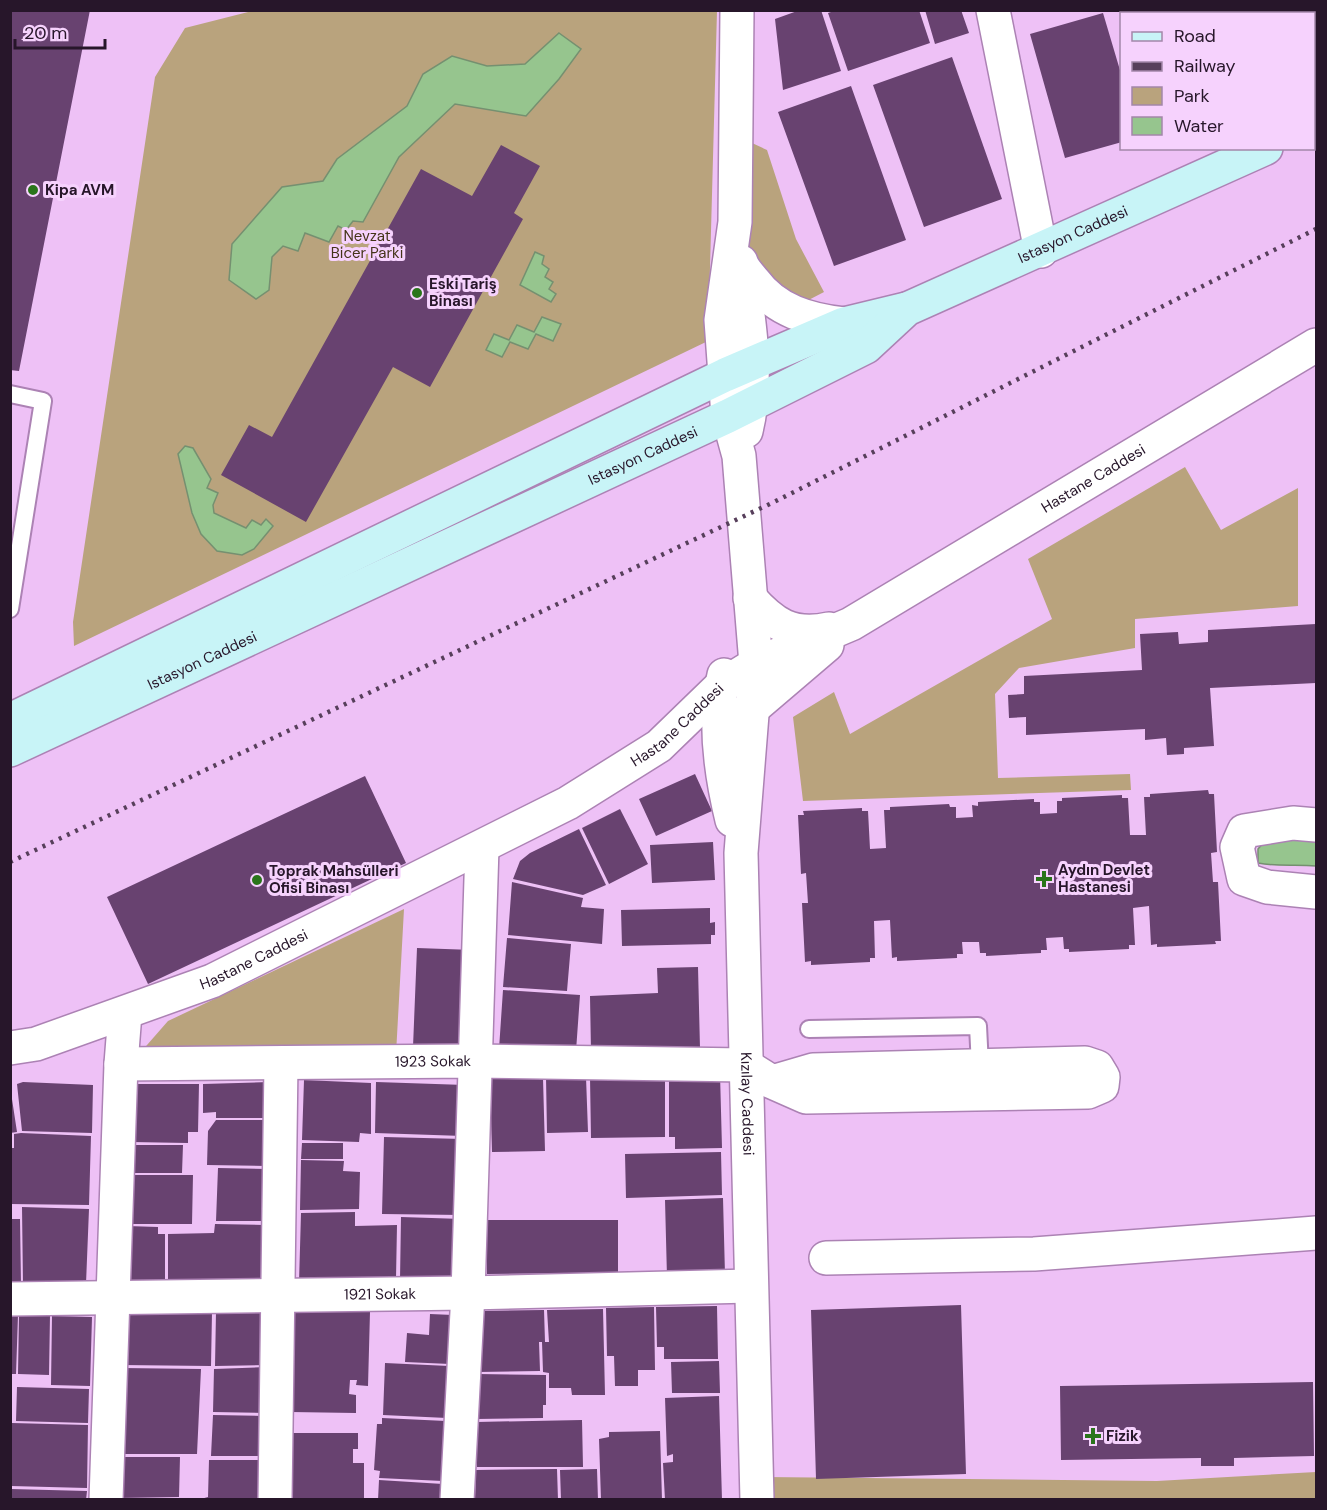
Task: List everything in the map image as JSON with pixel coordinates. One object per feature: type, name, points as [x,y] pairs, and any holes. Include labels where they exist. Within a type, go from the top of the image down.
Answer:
[{"type":"main road","name":"Istasyon Caddesi","points":[[10,750],[740,410],[866,347],[908,309],[1262,150]]},
{"type":"main road","points":[[10,720],[738,370],[844,324],[908,309]]},
{"type":"street","points":[[737,10],[735,222],[721,320],[738,370]]},
{"type":"street","points":[[993,10],[1041,251]]},
{"type":"street","points":[[735,222],[750,329],[738,370]]},
{"type":"street","points":[[741,265],[761,291],[787,311],[816,321],[844,324]]},
{"type":"street","name":"Hastane Caddesi","points":[[10,1048],[36,1044],[212,981],[568,803],[659,746],[722,685],[756,664],[851,624],[1317,345]]},
{"type":"street","name":"Kızılay Caddesi","points":[[738,370],[739,456],[756,664],[741,854],[759,1074],[750,1286],[757,1500]]},
{"type":"street","points":[[741,854],[724,790],[719,726],[722,685],[750,598],[771,621],[788,627],[817,632],[851,624]]},
{"type":"street","points":[[719,726],[752,709],[851,624]]},
{"type":"street","points":[[1317,825],[1293,823],[1244,831],[1237,847],[1244,879],[1267,887],[1317,892]]},
{"type":"street","points":[[457,1500],[468,1293],[482,848]]},
{"type":"street","points":[[106,1500],[121,1064],[125,1013]]},
{"type":"street","name":"1923 Sokak","points":[[121,1064],[475,1061],[759,1074]]},
{"type":"street","points":[[1085,1063],[1097,1067],[1103,1077],[1102,1086],[1088,1092],[806,1097],[759,1074],[813,1070],[1085,1063]]},
{"type":"street","points":[[275,1500],[281,1064]]},
{"type":"street","points":[[826,1258],[1034,1254],[1317,1233]]},
{"type":"street","name":"1921 Sokak","points":[[10,1299],[468,1293],[750,1286]]},
{"type":"lane","points":[[10,394],[43,401],[10,609]]},
{"type":"lane","points":[[809,1029],[978,1026],[980,1066]]},
{"type":"green space","name":"Nevzat Bicer Parki","points":[[256,10],[717,11],[708,341],[74,646],[73,622],[155,77],[185,28]]},
{"type":"green space","points":[[752,143],[767,150],[796,239],[824,292],[797,306],[758,279],[747,247]]},
{"type":"green space","points":[[1185,467],[1221,530],[1298,488],[1298,606],[1135,619],[1135,648],[1019,668],[995,694],[998,778],[1130,774],[1131,790],[803,801],[793,717],[834,692],[850,734],[1052,619],[1028,559]]},
{"type":"green space","points":[[404,909],[396,1054],[140,1053],[168,1021]]},
{"type":"green space","points":[[1316,1472],[1316,1499],[763,1500],[763,1477],[1157,1481]]},
{"type":"water","points":[[559,33],[581,49],[559,79],[526,116],[455,104],[399,157],[363,222],[353,221],[346,230],[338,226],[329,242],[305,233],[298,251],[283,246],[272,257],[269,290],[256,299],[229,280],[232,244],[282,187],[323,181],[337,159],[407,106],[423,74],[452,56],[487,66],[525,64]]},
{"type":"water","points":[[535,252],[544,256],[542,264],[549,269],[545,277],[553,282],[549,289],[556,294],[551,302],[520,285]]},
{"type":"water","points":[[542,317],[561,324],[553,341],[536,334],[528,349],[510,342],[502,357],[486,350],[494,334],[509,340],[517,325],[534,332]]},
{"type":"water","points":[[185,446],[193,448],[211,479],[207,488],[218,493],[213,505],[214,513],[246,528],[252,520],[261,525],[266,519],[273,526],[254,549],[242,555],[217,551],[201,534],[192,513],[178,454]]},
{"type":"water","points":[[1290,837],[1316,839],[1316,866],[1258,863],[1258,849],[1264,842]]},
{"type":"building","name":"Kipa AVM","points":[[10,10],[90,10],[19,371],[10,370]]},
{"type":"building","points":[[800,10],[821,10],[841,71],[783,90],[775,19]]},
{"type":"building","points":[[837,10],[919,10],[930,43],[848,71],[828,13]]},
{"type":"building","points":[[925,10],[961,10],[969,33],[935,44]]},
{"type":"building","points":[[1130,10],[1221,10],[1222,12],[1130,12]]},
{"type":"building","points":[[1292,10],[1316,10],[1316,53],[1315,12],[1292,12]]},
{"type":"building","points":[[1103,13],[1120,70],[1120,143],[1065,158],[1030,34]]},
{"type":"building","points":[[952,57],[1002,199],[924,227],[873,85]]},
{"type":"building","points":[[851,86],[906,240],[834,266],[778,112]]},
{"type":"building","name":"Eski Tariş Binası","points":[[501,145],[540,166],[514,213],[523,219],[430,387],[393,367],[306,522],[221,475],[249,425],[272,437],[421,169],[472,196]]},
{"type":"building","points":[[1316,624],[1316,683],[1210,688],[1214,746],[1184,748],[1184,754],[1167,755],[1166,738],[1145,740],[1145,729],[1026,735],[1026,717],[1009,718],[1008,695],[1024,694],[1024,676],[1142,670],[1140,634],[1178,632],[1179,644],[1208,642],[1208,630]]},
{"type":"building","points":[[695,774],[712,811],[656,836],[639,799]]},
{"type":"building","name":"Toprak Mahsülleri Ofisi Binası","points":[[365,776],[406,863],[148,984],[107,897]]},
{"type":"building","points":[[1208,790],[1209,794],[1214,794],[1217,852],[1211,853],[1213,882],[1218,882],[1221,941],[1215,941],[1216,944],[1157,947],[1157,944],[1151,945],[1149,906],[1133,908],[1135,945],[1129,945],[1129,949],[1069,952],[1069,949],[1064,949],[1063,937],[1046,938],[1047,950],[1041,950],[1041,953],[986,956],[986,953],[980,953],[979,942],[962,942],[963,954],[957,954],[957,958],[897,961],[897,957],[892,958],[890,920],[874,921],[875,958],[870,958],[870,962],[811,965],[811,961],[805,962],[802,903],[808,903],[806,873],[801,874],[798,815],[804,815],[803,811],[862,808],[862,811],[868,811],[870,849],[886,848],[884,810],[890,810],[890,807],[949,804],[950,807],[956,807],[956,818],[973,817],[972,805],[978,806],[978,802],[1034,799],[1034,802],[1040,802],[1040,814],[1057,813],[1057,801],[1062,801],[1062,798],[1122,795],[1122,798],[1128,798],[1130,835],[1146,835],[1144,797],[1150,797],[1150,794]]},
{"type":"building","points":[[620,809],[648,864],[609,884],[582,828]]},
{"type":"building","points":[[579,829],[606,885],[583,895],[513,879],[520,861],[530,853]]},
{"type":"building","points":[[713,842],[715,880],[652,883],[650,845]]},
{"type":"building","points":[[512,882],[583,898],[581,907],[604,909],[602,944],[508,935]]},
{"type":"building","points":[[710,908],[710,923],[715,922],[715,935],[711,935],[711,944],[622,946],[621,910]]},
{"type":"building","points":[[507,938],[571,944],[567,991],[503,987]]},
{"type":"building","points":[[417,948],[473,950],[469,1050],[413,1047]]},
{"type":"building","points":[[698,967],[700,1048],[591,1051],[590,996],[658,993],[657,968]]},
{"type":"building","points":[[503,990],[580,995],[576,1051],[499,1049]]},
{"type":"building","points":[[720,1074],[722,1148],[675,1149],[675,1137],[669,1137],[669,1076]]},
{"type":"building","points":[[665,1075],[665,1137],[591,1138],[590,1077]]},
{"type":"building","points":[[546,1077],[586,1077],[588,1132],[547,1133]]},
{"type":"building","points":[[543,1078],[545,1151],[492,1152],[490,1079]]},
{"type":"building","points":[[304,1080],[371,1083],[371,1134],[360,1133],[359,1142],[302,1140]]},
{"type":"building","points":[[23,1082],[93,1085],[92,1133],[22,1131],[17,1084]]},
{"type":"building","points":[[269,1082],[268,1118],[216,1118],[216,1112],[203,1113],[203,1084]]},
{"type":"building","points":[[376,1082],[465,1085],[463,1136],[375,1133]]},
{"type":"building","points":[[132,1084],[199,1084],[198,1132],[188,1132],[188,1143],[131,1142]]},
{"type":"building","points":[[10,1086],[17,1132],[10,1133]]},
{"type":"building","points":[[216,1120],[268,1120],[267,1166],[207,1165],[208,1131]]},
{"type":"building","points":[[14,1134],[91,1136],[89,1205],[10,1204],[10,1148],[14,1148]]},
{"type":"building","points":[[384,1137],[463,1139],[462,1215],[382,1214]]},
{"type":"building","points":[[302,1143],[343,1143],[343,1159],[301,1159]]},
{"type":"building","points":[[131,1145],[183,1145],[182,1173],[130,1173]]},
{"type":"building","points":[[721,1152],[722,1195],[626,1198],[625,1154]]},
{"type":"building","points":[[301,1160],[344,1161],[343,1171],[360,1172],[359,1209],[300,1210]]},
{"type":"building","points":[[218,1168],[267,1169],[265,1221],[216,1221]]},
{"type":"building","points":[[130,1175],[193,1175],[192,1224],[128,1224]]},
{"type":"building","points":[[723,1198],[725,1275],[667,1277],[665,1200]]},
{"type":"building","points":[[22,1207],[89,1209],[86,1284],[23,1285]]},
{"type":"building","points":[[355,1212],[355,1226],[397,1225],[396,1279],[299,1283],[301,1213]]},
{"type":"building","points":[[401,1217],[462,1219],[460,1281],[400,1280]]},
{"type":"building","points":[[10,1219],[20,1219],[21,1285],[10,1286]]},
{"type":"building","points":[[487,1220],[618,1220],[618,1273],[487,1274]]},
{"type":"building","points":[[215,1224],[264,1225],[263,1281],[168,1283],[168,1234],[214,1233]]},
{"type":"building","points":[[127,1226],[158,1227],[158,1234],[165,1234],[165,1283],[125,1285]]},
{"type":"building","points":[[961,1305],[966,1474],[816,1479],[811,1310]]},
{"type":"building","points":[[717,1306],[718,1359],[664,1359],[664,1347],[657,1347],[656,1307]]},
{"type":"building","points":[[654,1307],[655,1370],[638,1370],[638,1386],[615,1386],[614,1356],[607,1356],[606,1308]]},
{"type":"building","points":[[603,1309],[605,1395],[572,1395],[571,1388],[549,1388],[549,1373],[543,1372],[542,1342],[539,1342],[540,1371],[477,1372],[478,1311],[544,1310],[545,1342],[549,1342],[547,1310]]},
{"type":"building","points":[[268,1310],[266,1365],[215,1366],[216,1312]]},
{"type":"building","points":[[292,1311],[370,1312],[368,1386],[356,1385],[357,1380],[350,1380],[349,1394],[356,1395],[356,1413],[291,1412]]},
{"type":"building","points":[[212,1312],[211,1366],[122,1365],[124,1314]]},
{"type":"building","points":[[430,1314],[453,1315],[450,1364],[405,1362],[407,1333],[429,1335]]},
{"type":"building","points":[[10,1315],[18,1315],[16,1374],[10,1374]]},
{"type":"building","points":[[19,1315],[50,1315],[49,1375],[18,1374]]},
{"type":"building","points":[[52,1316],[92,1317],[90,1386],[51,1385]]},
{"type":"building","points":[[719,1361],[720,1393],[672,1393],[671,1362]]},
{"type":"building","points":[[385,1363],[449,1366],[447,1418],[383,1415]]},
{"type":"building","points":[[266,1367],[265,1413],[213,1412],[214,1369]]},
{"type":"building","points":[[122,1368],[201,1369],[197,1454],[119,1454]]},
{"type":"building","points":[[477,1374],[546,1375],[546,1405],[543,1405],[543,1418],[476,1419]]},
{"type":"building","points":[[1313,1382],[1314,1456],[1234,1458],[1234,1466],[1201,1466],[1201,1458],[1061,1460],[1060,1386]]},
{"type":"building","points":[[17,1387],[89,1389],[88,1423],[16,1421]]},
{"type":"building","points":[[719,1396],[722,1500],[665,1500],[663,1463],[673,1462],[673,1454],[667,1456],[665,1398]]},
{"type":"building","points":[[213,1415],[264,1416],[263,1456],[211,1456]]},
{"type":"building","points":[[382,1418],[446,1421],[443,1481],[379,1478],[380,1471],[374,1470],[377,1424],[382,1424]]},
{"type":"building","points":[[582,1420],[583,1467],[477,1467],[477,1422]]},
{"type":"building","points":[[12,1423],[88,1425],[87,1488],[11,1486]]},
{"type":"building","points":[[660,1431],[662,1500],[601,1500],[599,1439],[609,1437],[609,1432]]},
{"type":"building","points":[[293,1433],[358,1433],[358,1449],[353,1449],[353,1463],[364,1463],[364,1500],[293,1500]]},
{"type":"building","points":[[118,1457],[180,1457],[179,1497],[117,1498]]},
{"type":"building","points":[[209,1460],[261,1460],[259,1500],[197,1500],[208,1497]]},
{"type":"building","points":[[557,1469],[558,1500],[475,1500],[476,1470]]},
{"type":"building","points":[[597,1469],[598,1500],[561,1500],[560,1470]]},
{"type":"building","points":[[379,1480],[443,1484],[442,1500],[378,1500]]},
{"type":"building","points":[[11,1489],[87,1491],[86,1500],[11,1500]]},
{"type":"railway","points":[[10,862],[774,502],[1316,229]]},
{"type":"place","name":"Kipa AVM","points":[[33,190]]},
{"type":"place","name":"Eski Tariş Binası","points":[[417,293]]},
{"type":"place","name":"Aydın Devlet Hastanesi","points":[[1044,879]]},
{"type":"place","name":"Toprak Mahsülleri Ofisi Binası","points":[[257,880]]},
{"type":"place","name":"Fizik","points":[[1093,1436]]}]
